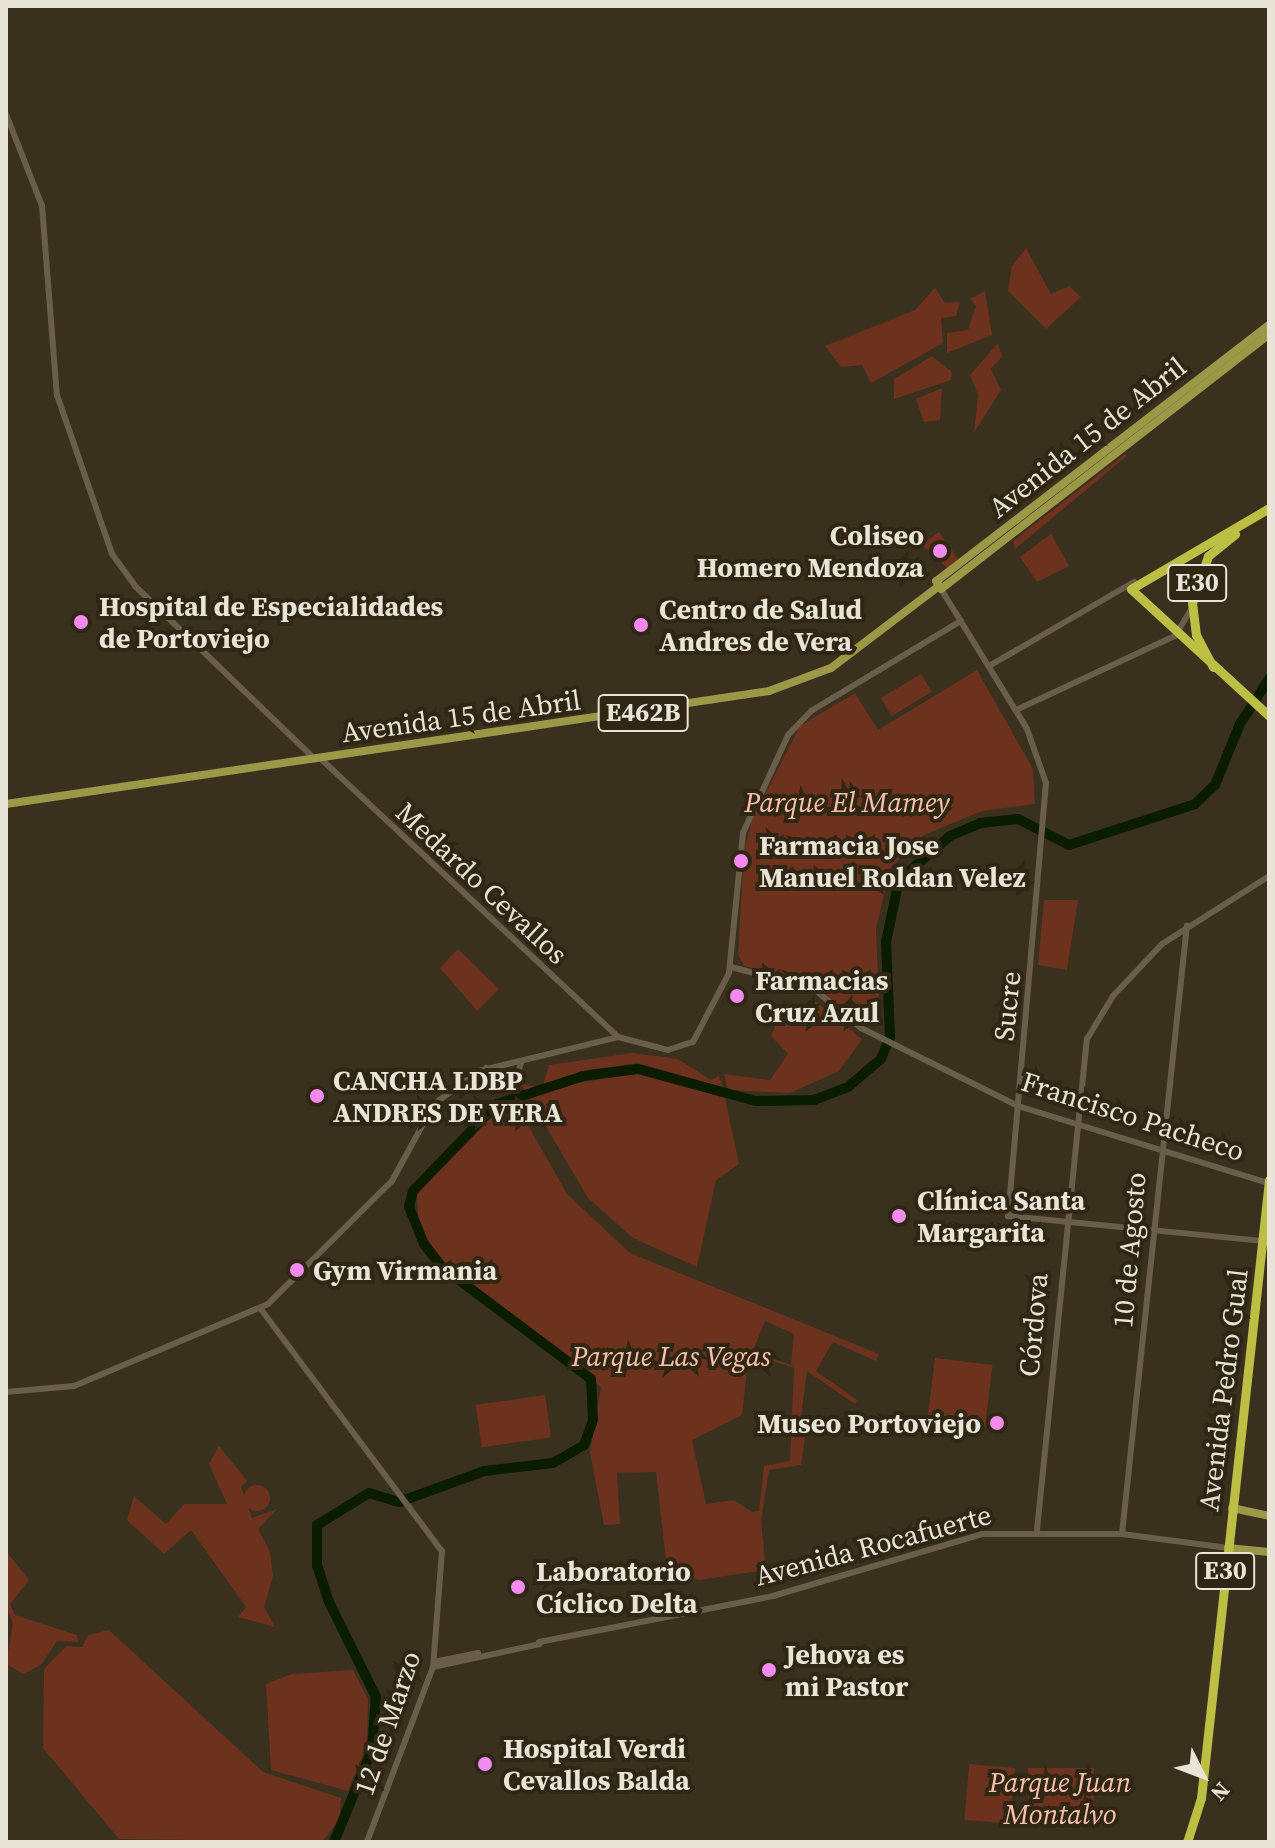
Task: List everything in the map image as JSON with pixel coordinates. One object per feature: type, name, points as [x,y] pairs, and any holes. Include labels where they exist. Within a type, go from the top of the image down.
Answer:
[{"type":"highway","name":"E30","points":[[1269,508],[1134,582],[1134,594],[1175,636],[1269,716]]},
{"type":"highway","name":"E30","points":[[1224,680],[1200,644],[1192,603],[1200,572],[1219,544],[1269,515]]},
{"type":"highway","points":[[1183,555],[1200,572]]},
{"type":"highway","name":"Avenida Pedro Gual","points":[[1187,1842],[1201,1798],[1232,1508],[1266,1241],[1269,1182]]},
{"type":"main road","name":"Avenida 15 de Abril","points":[[939,585],[1269,325]]},
{"type":"main road","name":"Avenida 15 de Abril","points":[[6,804],[787,687],[831,668],[1269,335]]},
{"type":"main road","points":[[1232,1508],[1269,1516]]},
{"type":"main road","name":"Avenida Rocafuerte","points":[[1228,1548],[1269,1552]]},
{"type":"street","name":"Medardo Cevallos","points":[[6,114],[42,206],[57,395],[112,554],[135,586],[618,1037]]},
{"type":"street","points":[[989,666],[1134,582]]},
{"type":"street","points":[[939,585],[1016,710],[1175,636],[1192,603]]},
{"type":"street","points":[[6,1392],[74,1386],[265,1307],[392,1181],[434,1104],[486,1068],[618,1037],[668,1050],[690,1044],[708,1023],[731,967],[743,833],[782,745],[803,717],[961,621]]},
{"type":"street","name":"Sucre","points":[[1016,710],[1041,759],[1046,809],[1041,890],[1008,1216],[1064,1222]]},
{"type":"street","name":"Córdova","points":[[1037,1530],[1074,1122],[1087,1039],[1137,968],[1187,923],[1269,876]]},
{"type":"street","name":"10 de Agosto","points":[[1122,1534],[1187,923]]},
{"type":"street","name":"Francisco Pacheco","points":[[731,967],[814,989],[861,1028],[1018,1105],[1269,1182]]},
{"type":"street","points":[[486,1068],[514,1087],[521,1062]]},
{"type":"street","points":[[1064,1222],[1266,1241]]},
{"type":"street","name":"12 de Marzo","points":[[265,1307],[426,1525],[443,1555],[434,1664],[367,1842]]},
{"type":"street","name":"Avenida Rocafuerte","points":[[434,1664],[773,1596],[982,1534],[1037,1530],[1122,1534],[1228,1548]]},
{"type":"green space","points":[[1026,248],[1051,294],[1069,286],[1081,297],[1046,329],[1008,291],[1012,266]]},
{"type":"green space","points":[[935,288],[945,303],[960,302],[956,316],[941,318],[943,343],[871,383],[862,365],[841,367],[825,346],[915,310]]},
{"type":"green space","points":[[985,291],[992,335],[947,353],[947,333],[968,330],[976,306],[970,299]]},
{"type":"green space","points":[[998,343],[1002,357],[991,369],[1001,390],[974,433],[978,395],[970,375]]},
{"type":"green space","points":[[932,356],[952,372],[951,380],[894,399],[894,379]]},
{"type":"green space","points":[[942,388],[940,420],[924,422],[916,399]]},
{"type":"green space","points":[[1125,454],[1127,456],[1015,549],[1013,541]]},
{"type":"green space","name":"Coliseo Homero Mendoza","points":[[939,532],[958,559],[947,568],[922,544]]},
{"type":"green space","points":[[1051,534],[1069,566],[1037,582],[1020,557]]},
{"type":"green space","name":"Parque El Mamey","points":[[977,670],[1033,769],[1035,804],[982,811],[924,835],[890,868],[876,929],[879,999],[871,1022],[862,1024],[811,983],[744,966],[738,954],[744,852],[752,820],[800,726],[855,693],[878,730]]},
{"type":"green space","points":[[921,674],[932,692],[892,716],[881,698]]},
{"type":"green space","points":[[1044,900],[1078,900],[1067,970],[1038,965]]},
{"type":"green space","points":[[458,949],[499,989],[477,1011],[440,968]]},
{"type":"green space","points":[[816,1002],[862,1039],[839,1071],[790,1093],[728,1090],[724,1074],[770,1080],[788,1054],[771,1036],[783,1008],[803,1017]]},
{"type":"green space","points":[[632,1053],[678,1059],[711,1080],[719,1076],[723,1088],[638,1063],[588,1070],[546,1089],[638,1072],[725,1098],[739,1164],[716,1180],[697,1267],[633,1238],[588,1198],[521,1084],[542,1088],[549,1065]]},
{"type":"green space","name":"Parque Las Vegas","points":[[516,1104],[567,1194],[630,1253],[879,1354],[876,1361],[833,1342],[816,1371],[857,1400],[843,1430],[822,1418],[806,1431],[801,1465],[769,1470],[761,1520],[766,1570],[698,1580],[666,1560],[656,1472],[617,1473],[620,1524],[604,1525],[590,1452],[601,1387],[449,1268],[419,1233],[417,1193],[484,1118]],"holes":[[[765,1321],[794,1334],[791,1365],[753,1351]],[[749,1353],[794,1368],[790,1461],[764,1466],[759,1511],[752,1512],[734,1500],[706,1504],[692,1440],[742,1415]],[[807,1371],[855,1404],[843,1428],[820,1415],[799,1433]]]},
{"type":"green space","points":[[935,1358],[993,1365],[985,1428],[927,1421]]},
{"type":"green space","points":[[545,1395],[551,1438],[482,1447],[476,1405]]},
{"type":"green space","points":[[219,1446],[247,1481],[241,1487],[252,1518],[277,1509],[258,1529],[270,1552],[273,1576],[264,1607],[275,1627],[238,1617],[246,1607],[191,1530],[164,1554],[127,1520],[134,1496],[166,1524],[184,1504],[227,1504],[209,1464]]},
{"type":"green space","points":[[257,1485],[266,1489],[270,1498],[266,1507],[257,1511],[248,1507],[244,1498],[248,1489]]},
{"type":"green space","points":[[6,1551],[29,1580],[10,1604],[15,1615],[77,1635],[78,1642],[57,1641],[41,1665],[23,1674],[6,1664],[13,1623],[6,1607]]},
{"type":"green space","points":[[109,1630],[263,1772],[341,1798],[340,1819],[322,1842],[119,1839],[43,1748],[44,1669],[66,1646],[82,1647],[88,1635]]},
{"type":"green space","points":[[353,1670],[368,1699],[367,1745],[348,1791],[271,1770],[266,1684],[292,1674]]},
{"type":"green space","points":[[969,1764],[1015,1768],[1010,1824],[964,1820]]},
{"type":"green space","name":"Parque Juan Montalvo","points":[[1028,1768],[1094,1768],[1094,1825],[1028,1825]]},
{"type":"waterway","points":[[334,1842],[372,1750],[376,1697],[329,1602],[317,1566],[317,1525],[369,1493],[399,1502],[484,1471],[553,1463],[584,1445],[593,1420],[591,1379],[442,1267],[424,1244],[409,1207],[413,1191],[497,1104],[583,1076],[638,1069],[756,1101],[814,1100],[848,1087],[881,1059],[890,1037],[886,942],[899,880],[950,836],[980,823],[1018,819],[1069,845],[1195,804],[1215,785],[1240,724],[1269,679]]},
{"type":"place","name":"Coliseo Homero Mendoza","points":[[940,551]]},
{"type":"place","name":"Hospital de Especialidades de Portoviejo","points":[[81,622]]},
{"type":"place","name":"Centro de Salud Andres de Vera","points":[[641,625]]},
{"type":"place","name":"Farmacia Jose Manuel Roldan Velez","points":[[741,861]]},
{"type":"place","name":"Farmacias Cruz Azul","points":[[737,996]]},
{"type":"place","name":"CANCHA LDBP ANDRES DE VERA","points":[[317,1096]]},
{"type":"place","name":"Clínica Santa Margarita","points":[[899,1216]]},
{"type":"place","name":"Gym Virmania","points":[[297,1270]]},
{"type":"place","name":"Museo Portoviejo","points":[[997,1423]]},
{"type":"place","name":"Laboratorio Cíclico Delta","points":[[518,1587]]},
{"type":"place","name":"Jehova es mi Pastor","points":[[769,1670]]},
{"type":"place","name":"Hospital Verdi Cevallos Balda","points":[[485,1764]]}]
